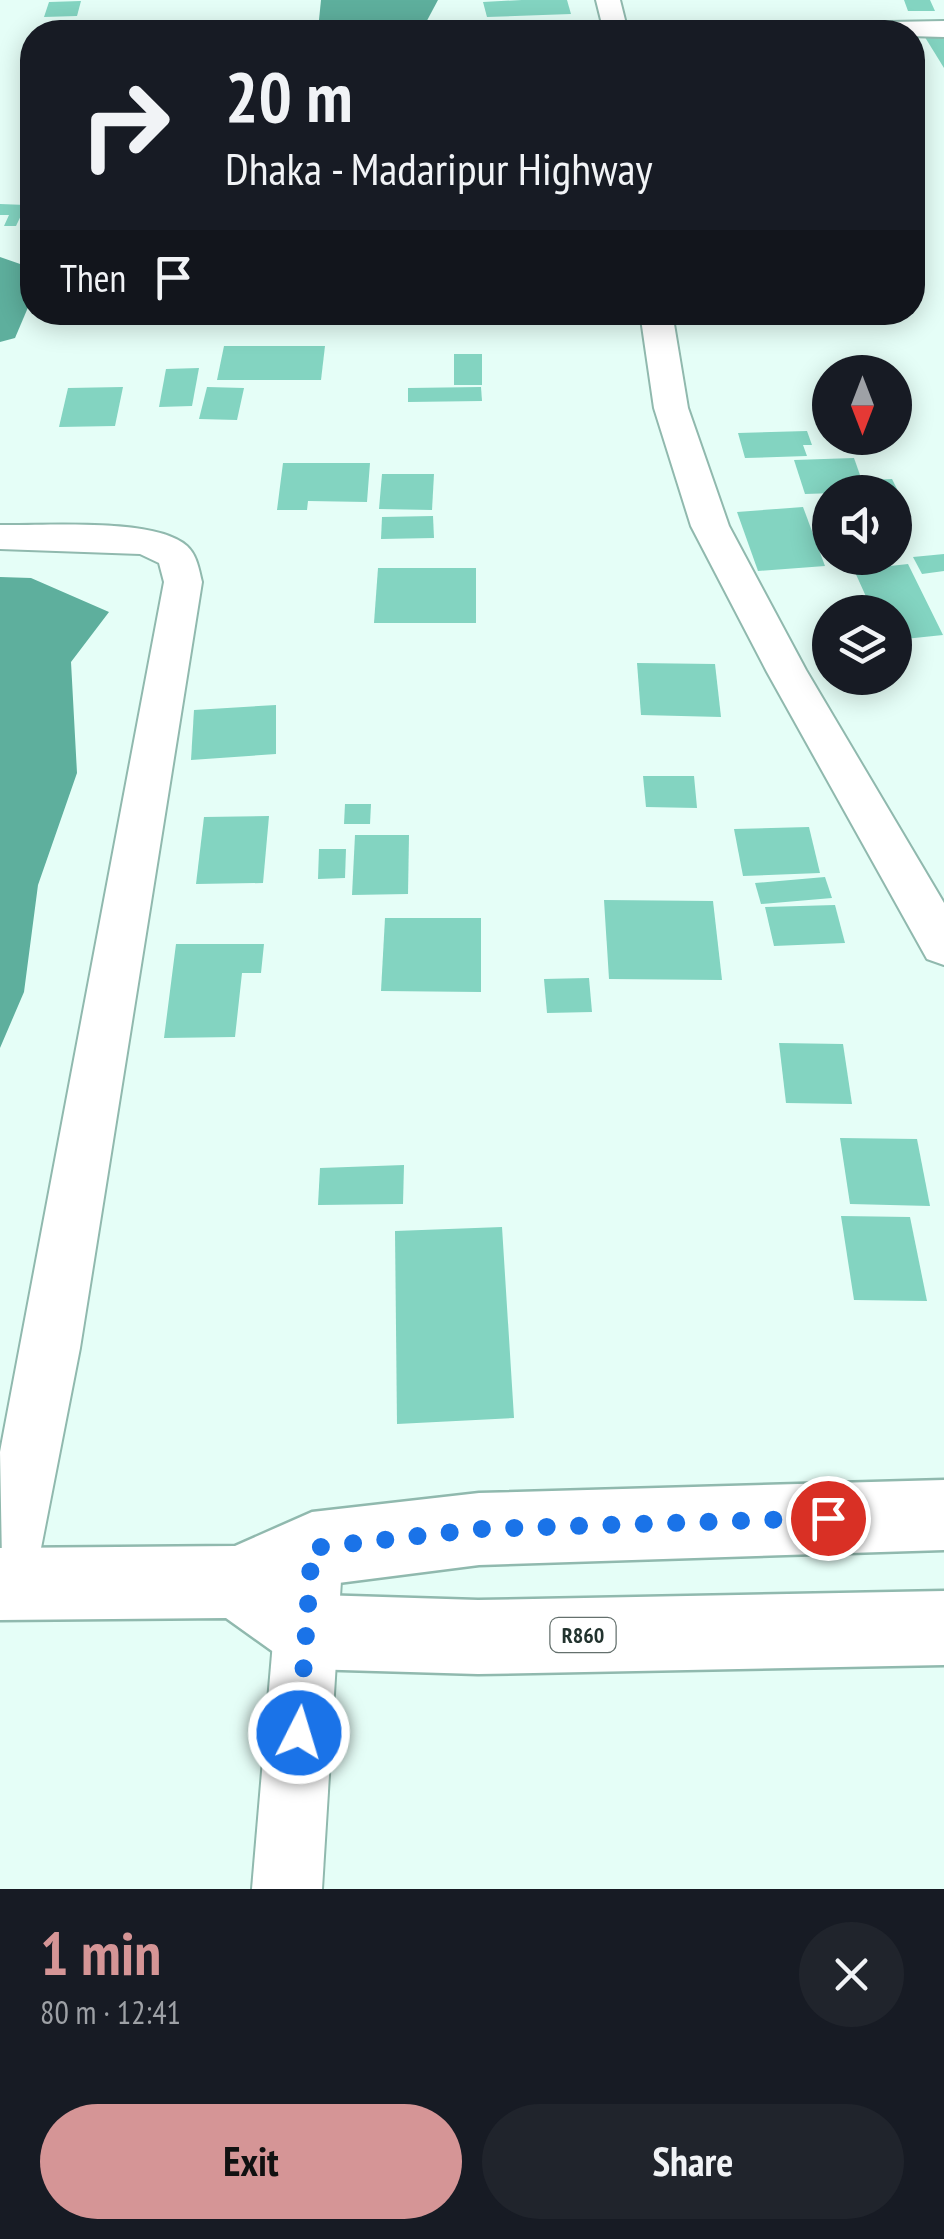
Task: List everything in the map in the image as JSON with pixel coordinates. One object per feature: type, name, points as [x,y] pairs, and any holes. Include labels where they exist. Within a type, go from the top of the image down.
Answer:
[{"type":"main road","points":[[2,1584],[237,1582],[312,1548],[480,1529],[944,1515]]},
{"type":"main road","points":[[237,1582],[308,1632]]},
{"type":"main road","name":"R860","points":[[308,1632],[478,1636],[944,1628]]},
{"type":"street","points":[[658,325],[671,408],[710,526],[786,672],[944,945]]},
{"type":"street","points":[[0,537],[152,544],[176,557],[183,582],[52,1348],[2,1584]]},
{"type":"street","points":[[287,1889],[312,1548]]},
{"type":"shaded area","points":[[321,0],[438,0],[427,20],[319,20]]},
{"type":"shaded area","points":[[0,257],[20,264],[21,325],[15,338],[0,342]]},
{"type":"shaded area","points":[[0,577],[31,578],[109,612],[71,662],[77,773],[38,885],[24,992],[0,1048]]},
{"type":"building","points":[[567,0],[571,14],[487,17],[483,2]]},
{"type":"building","points":[[904,0],[930,0],[935,11],[908,11]]},
{"type":"building","points":[[81,1],[77,16],[44,17],[49,2]]},
{"type":"building","points":[[944,33],[944,68],[925,37],[925,34]]},
{"type":"building","points":[[0,204],[20,205],[16,226],[4,226],[9,215],[0,215]]},
{"type":"building","points":[[224,346],[325,346],[321,380],[217,380]]},
{"type":"building","points":[[454,354],[482,354],[482,385],[454,385]]},
{"type":"building","points":[[199,368],[192,406],[159,407],[166,369]]},
{"type":"building","points":[[123,387],[115,426],[59,427],[68,388]]},
{"type":"building","points":[[207,387],[244,388],[237,420],[199,419]]},
{"type":"building","points":[[481,387],[482,401],[408,402],[408,388]]},
{"type":"building","points":[[807,431],[812,445],[803,445],[807,456],[745,458],[738,433]]},
{"type":"building","points":[[854,458],[860,475],[812,475],[812,494],[805,494],[794,460]]},
{"type":"building","points":[[283,463],[370,463],[367,502],[308,501],[307,510],[277,510]]},
{"type":"building","points":[[382,474],[434,474],[432,510],[379,509]]},
{"type":"building","points":[[803,507],[812,531],[812,567],[758,571],[737,512]]},
{"type":"building","points":[[433,516],[434,538],[381,539],[382,517]]},
{"type":"building","points":[[944,554],[944,571],[922,574],[913,557]]},
{"type":"building","points":[[378,568],[476,568],[476,623],[374,623]]},
{"type":"building","points":[[912,572],[943,635],[912,638],[912,595],[865,595],[856,575]]},
{"type":"building","points":[[637,663],[715,664],[721,717],[641,715]]},
{"type":"building","points":[[276,705],[276,754],[191,760],[194,710]]},
{"type":"building","points":[[643,776],[694,776],[697,808],[646,807]]},
{"type":"building","points":[[345,804],[371,804],[370,824],[344,824]]},
{"type":"building","points":[[269,816],[263,883],[196,884],[204,817]]},
{"type":"building","points":[[809,827],[820,873],[743,876],[734,829]]},
{"type":"building","points":[[355,835],[409,835],[408,894],[352,895]]},
{"type":"building","points":[[319,849],[346,849],[345,878],[318,879]]},
{"type":"building","points":[[825,877],[832,898],[761,904],[755,883]]},
{"type":"building","points":[[604,900],[713,901],[722,980],[609,979]]},
{"type":"building","points":[[835,905],[845,943],[774,946],[765,907]]},
{"type":"building","points":[[385,918],[481,918],[481,992],[381,991]]},
{"type":"building","points":[[176,944],[264,944],[261,973],[242,973],[235,1037],[164,1038]]},
{"type":"building","points":[[589,978],[592,1012],[547,1013],[544,979]]},
{"type":"building","points":[[779,1043],[843,1044],[852,1104],[786,1103]]},
{"type":"building","points":[[840,1138],[917,1139],[930,1206],[850,1204]]},
{"type":"building","points":[[404,1165],[403,1204],[318,1205],[320,1168]]},
{"type":"building","points":[[841,1216],[910,1217],[927,1301],[854,1300]]},
{"type":"building","points":[[502,1227],[514,1418],[397,1424],[395,1231]]},
{"type":"route","points":[[299,1733],[312,1548],[480,1529],[828,1518]]}]
